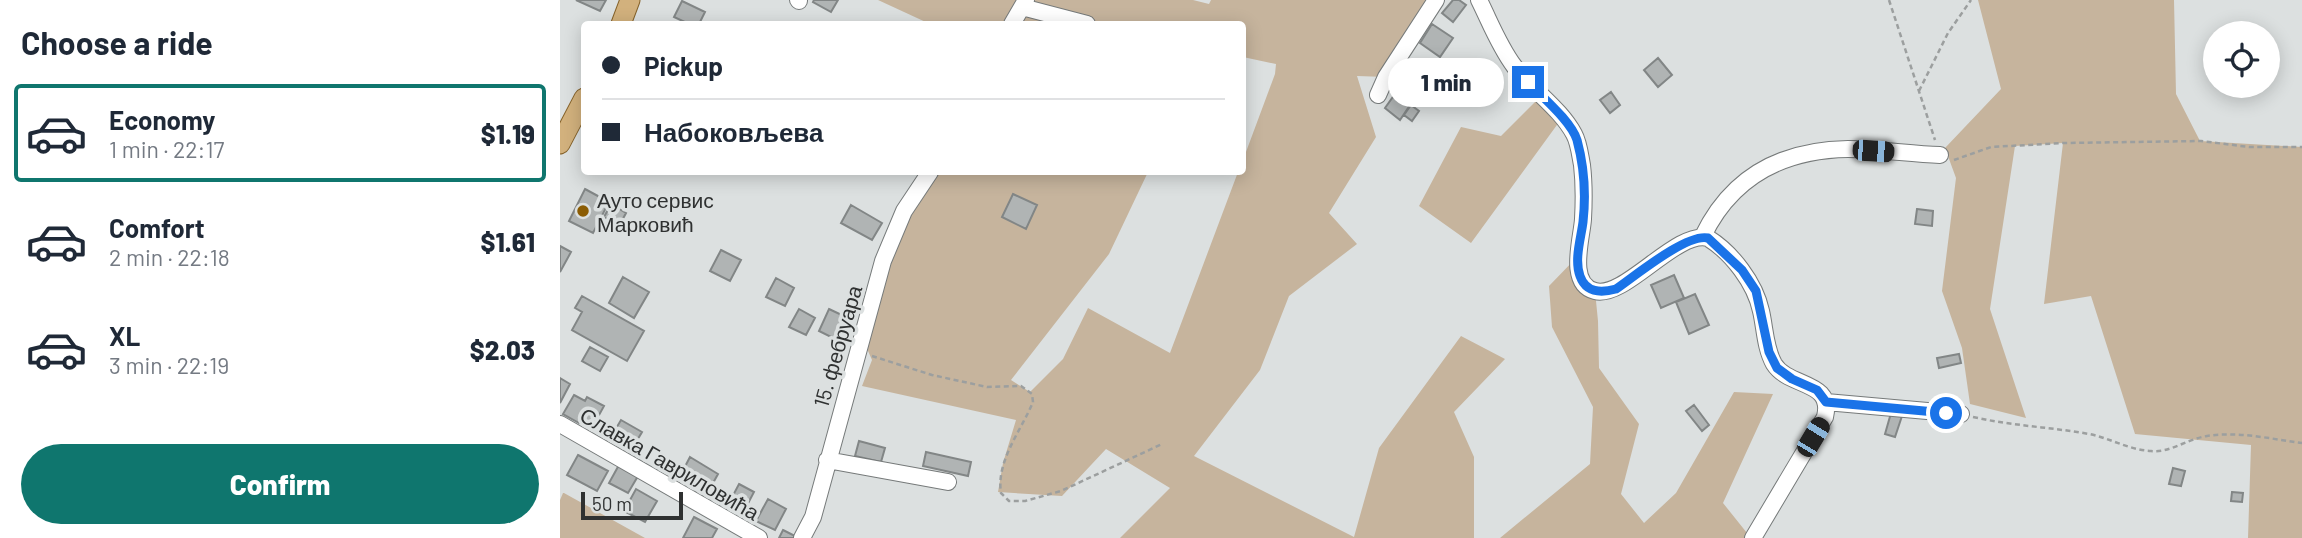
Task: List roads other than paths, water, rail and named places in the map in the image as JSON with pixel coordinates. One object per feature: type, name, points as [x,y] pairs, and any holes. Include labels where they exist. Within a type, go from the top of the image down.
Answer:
[{"type":"main road","points":[[622,21],[630,0]]},
{"type":"main road","points":[[560,144],[581,104]]},
{"type":"street","points":[[1378,95],[1386,77],[1436,0]]},
{"type":"street","points":[[1479,0],[1501,47],[1515,68],[1576,137],[1583,183],[1579,275],[1586,286],[1595,291],[1616,289],[1676,247],[1703,236],[1712,218],[1746,180],[1770,165],[1797,156],[1847,149],[1941,155]]},
{"type":"street","points":[[1014,21],[1024,4],[1078,21]]},
{"type":"street","name":"15. фебруара","points":[[802,538],[813,517],[883,261],[904,211],[927,175]]},
{"type":"street","points":[[1703,236],[1714,242],[1735,263],[1756,291],[1769,352],[1777,368],[1792,379],[1817,390],[1827,406],[1825,417],[1753,538]]},
{"type":"street","points":[[1826,402],[1961,414]]},
{"type":"street","name":"Славка Гавриловића","points":[[560,424],[759,538]]},
{"type":"street","points":[[827,460],[948,482]]},
{"type":"place","name":"Ауто сервис Марковић","points":[[583,211]]}]
